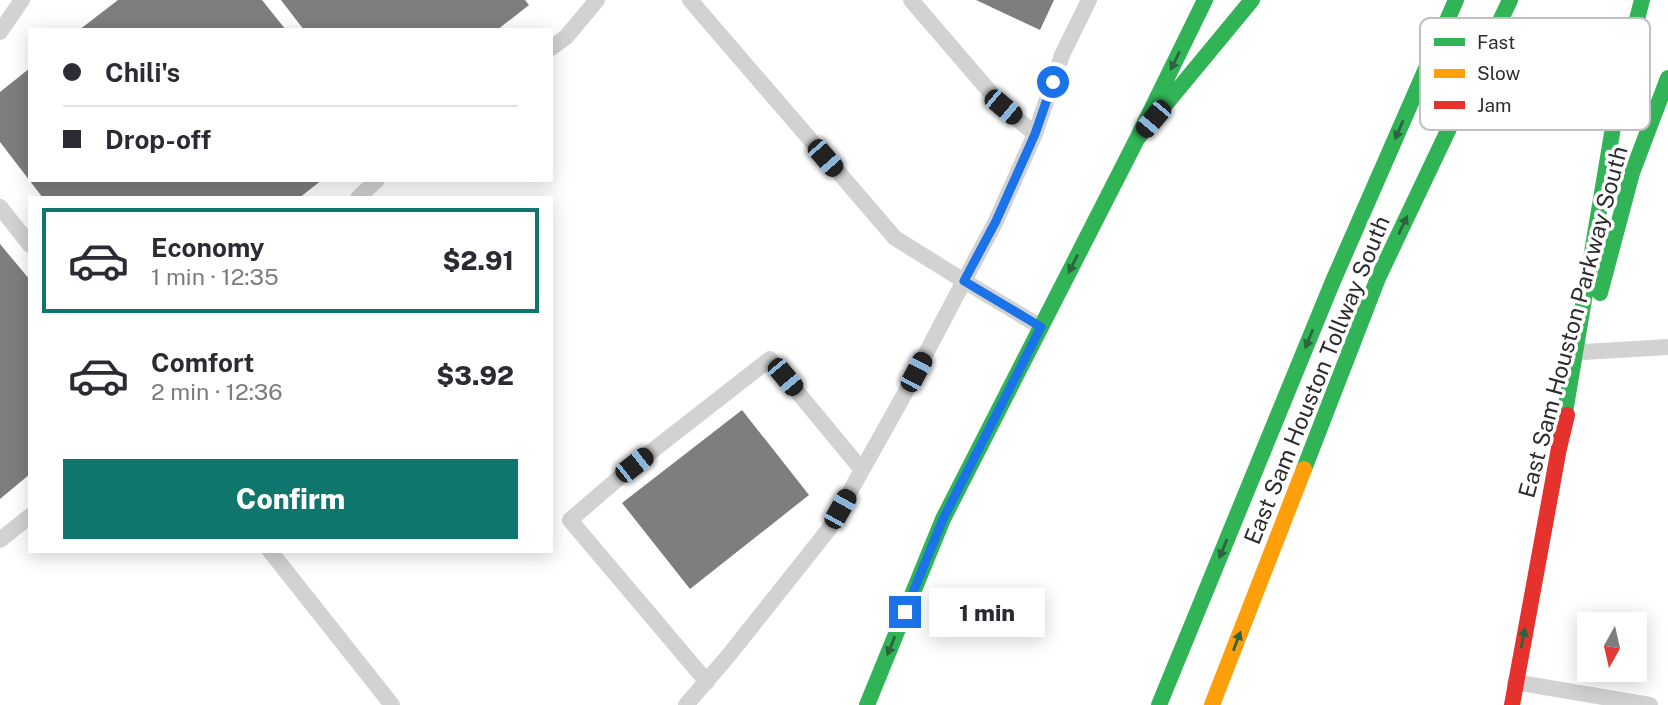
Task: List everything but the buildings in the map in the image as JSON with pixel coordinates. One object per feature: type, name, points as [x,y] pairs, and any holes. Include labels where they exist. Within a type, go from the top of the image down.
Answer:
[{"type":"main road","points":[[867,705],[943,519],[1205,0]]},
{"type":"main road","points":[[1137,139],[1252,0]]},
{"type":"main road","name":"East Sam Houston Tollway South","points":[[1448,18],[1456,0]]},
{"type":"main road","name":"East Sam Houston Tollway South","points":[[1501,18],[1510,0]]},
{"type":"main road","points":[[1638,18],[1643,0]]},
{"type":"main road","name":"East Sam Houston Parkway South","points":[[1650,126],[1668,78]]},
{"type":"main road","name":"East Sam Houston Tollway South","points":[[1159,705],[1333,281],[1420,82]]},
{"type":"main road","name":"East Sam Houston Tollway South","points":[[1212,705],[1378,278],[1448,130]]},
{"type":"main road","points":[[1559,448],[1613,130]]},
{"type":"main road","name":"East Sam Houston Parkway South","points":[[1512,705],[1559,448],[1632,173],[1648,130]]},
{"type":"lane","points":[[0,32],[22,0]]},
{"type":"lane","points":[[553,47],[566,37],[597,0]]},
{"type":"lane","points":[[690,0],[895,238],[1041,327]]},
{"type":"lane","points":[[911,0],[1003,107],[1035,134]]},
{"type":"lane","points":[[685,705],[707,682],[829,529],[996,221],[1035,134],[1062,55],[1089,0]]},
{"type":"lane","points":[[360,196],[375,182]]},
{"type":"lane","points":[[0,206],[28,242]]},
{"type":"lane","points":[[1584,352],[1668,347]]},
{"type":"lane","points":[[707,682],[570,520],[634,465],[770,359],[862,470]]},
{"type":"lane","points":[[0,540],[28,518]]},
{"type":"lane","points":[[273,553],[392,705]]},
{"type":"lane","points":[[1515,682],[1650,705]]},
{"type":"traffic: fast","points":[[867,705],[943,519],[1205,0]]},
{"type":"traffic: fast","points":[[1137,139],[1252,0]]},
{"type":"traffic: fast","points":[[1448,18],[1456,0]]},
{"type":"traffic: fast","points":[[1501,18],[1510,0]]},
{"type":"traffic: fast","points":[[1637,18],[1642,0]]},
{"type":"traffic: fast","points":[[1650,126],[1668,78]]},
{"type":"traffic: fast","points":[[1159,705],[1333,281],[1420,82]]},
{"type":"traffic: fast","points":[[1304,469],[1378,278],[1448,130]]},
{"type":"traffic: fast","points":[[1559,448],[1613,130]]},
{"type":"traffic: fast","points":[[1600,293],[1632,173],[1648,130]]},
{"type":"traffic: slow","points":[[1212,705],[1304,469]]},
{"type":"traffic: jam","points":[[1512,705],[1567,415]]},
{"type":"route","points":[[905,612],[943,519],[1041,327],[964,281],[996,221],[1035,134],[1053,82]]}]
